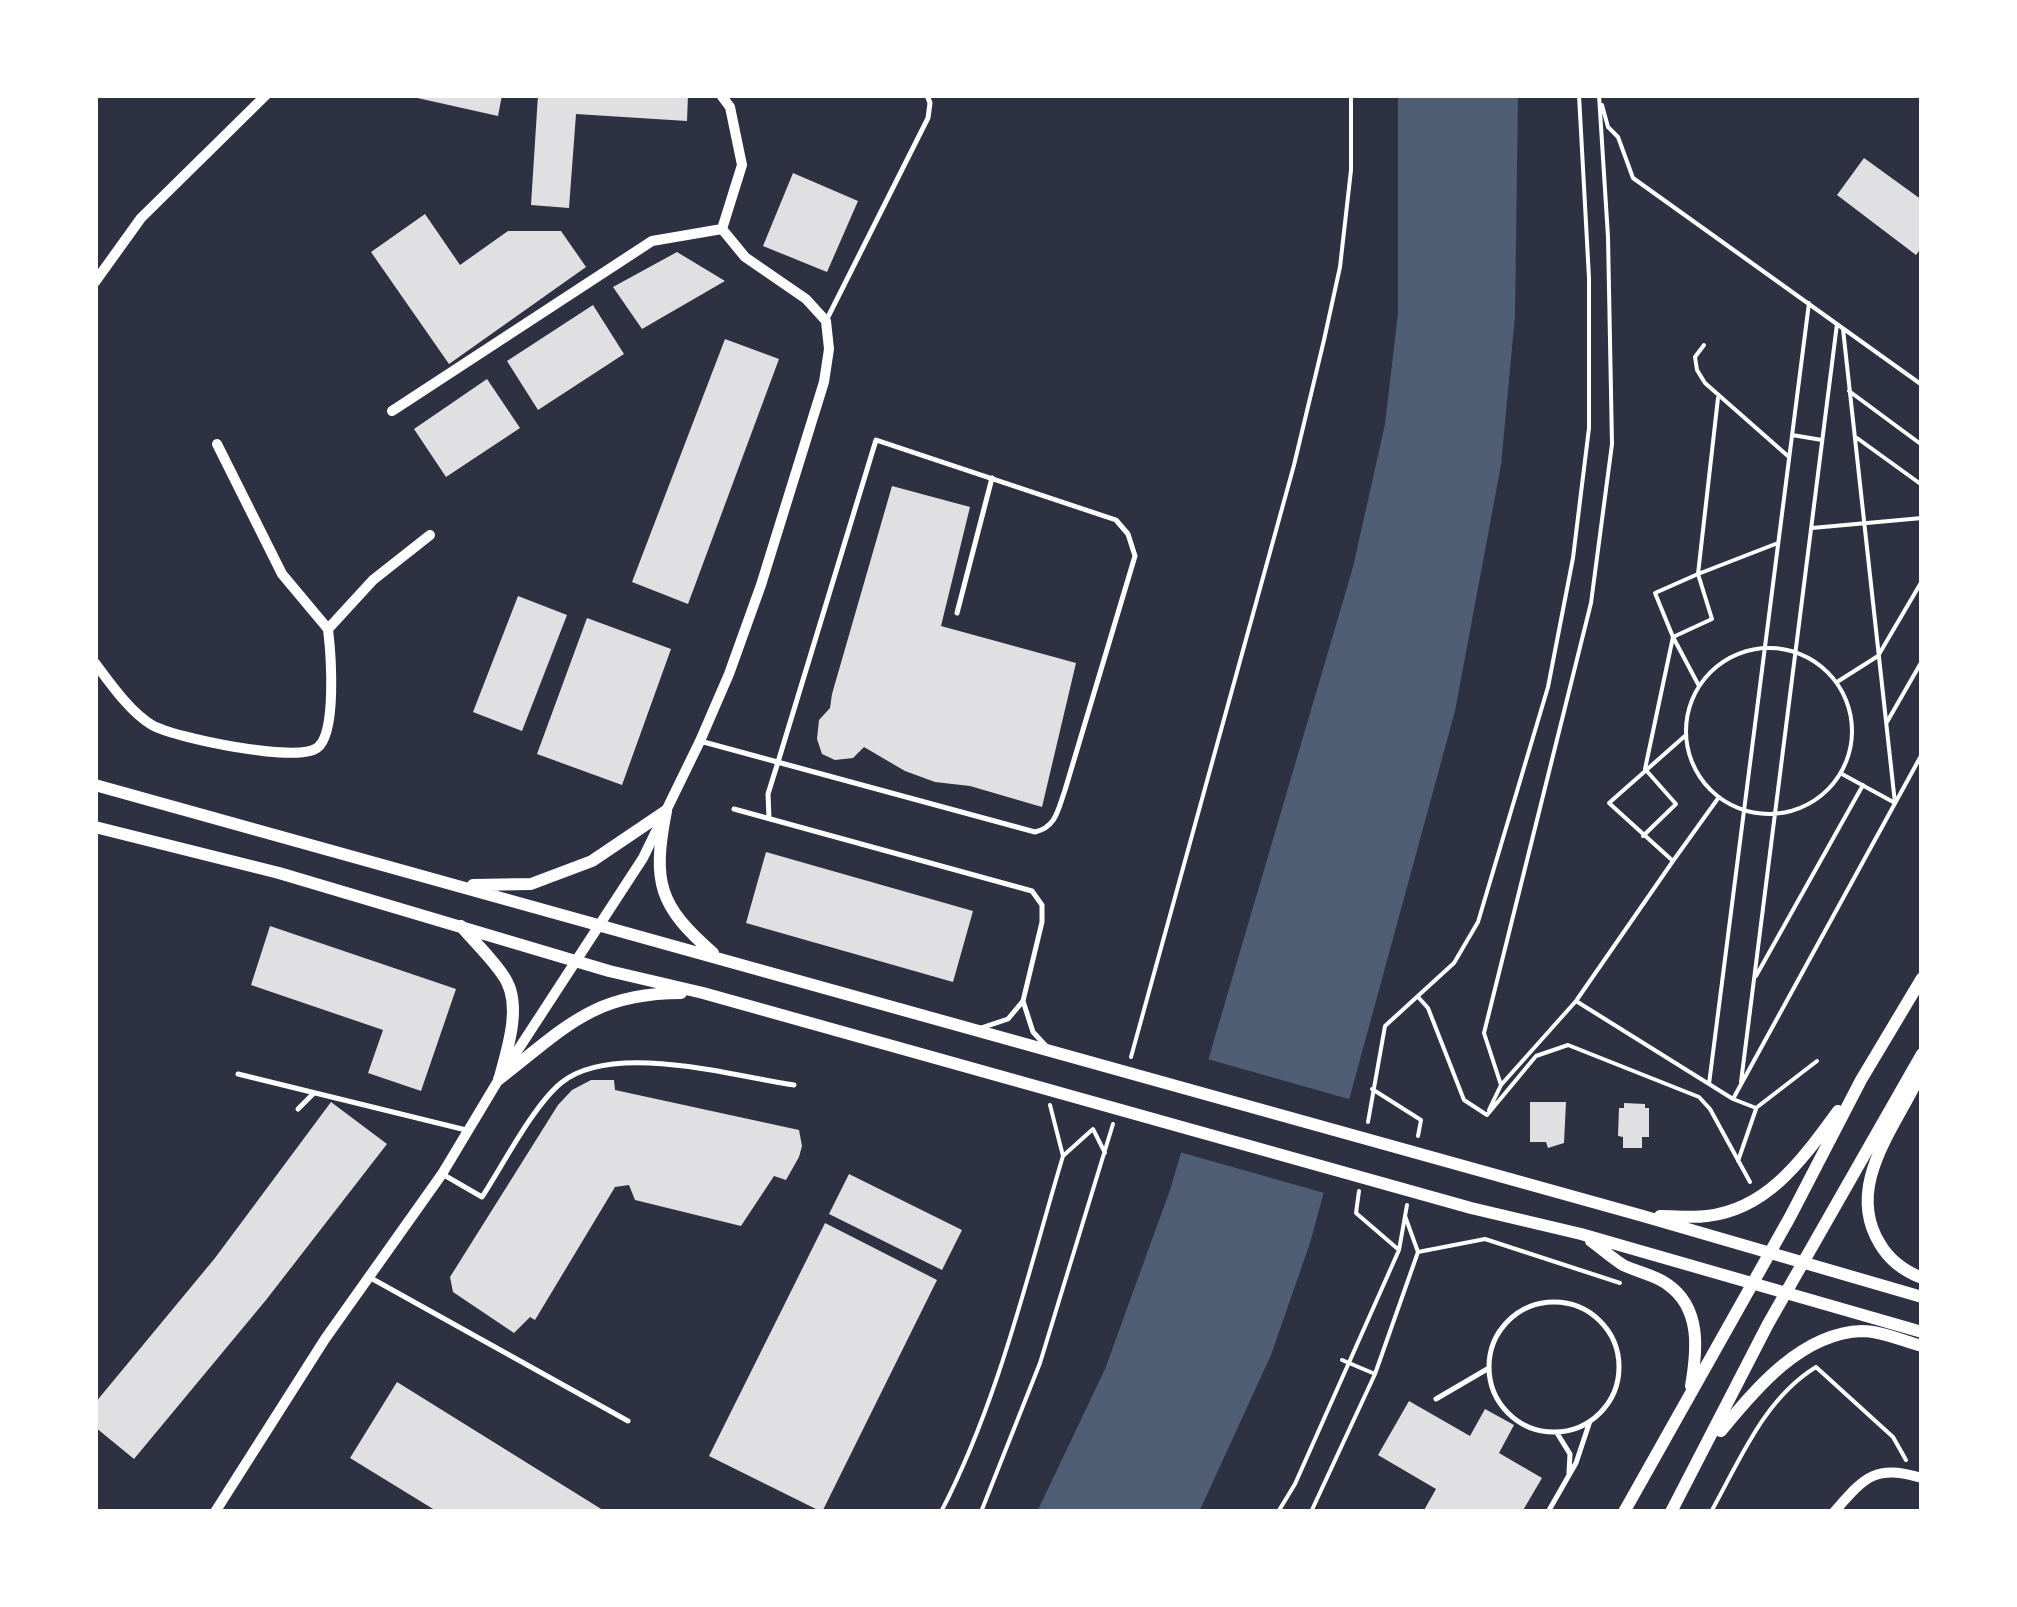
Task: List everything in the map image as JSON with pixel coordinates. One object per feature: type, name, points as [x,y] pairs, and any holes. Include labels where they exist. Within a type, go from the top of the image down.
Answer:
[{"type":"street","points":[[95,282],[140,218],[266,95]]},
{"type":"street","points":[[721,95],[730,107],[742,165],[722,229]]},
{"type":"street","points":[[215,1512],[325,1339],[442,1174],[499,1079],[644,858],[700,742],[761,586],[824,382],[829,349],[826,321],[806,299],[745,258],[722,229]]},
{"type":"street","points":[[392,412],[652,240],[722,229]]},
{"type":"street","points":[[95,663],[112,686],[152,725],[201,742],[266,752],[308,752],[318,748],[328,732],[328,629],[282,574],[217,444]]},
{"type":"street","points":[[328,629],[373,580],[430,535]]},
{"type":"street","points":[[95,785],[1922,1297]]},
{"type":"street","points":[[447,884],[531,884],[592,861],[666,812]]},
{"type":"street","points":[[666,812],[660,838],[661,875],[670,910],[683,927],[719,958]]},
{"type":"street","points":[[95,827],[279,872],[577,960],[1472,1208],[1581,1234],[1922,1332]]},
{"type":"street","points":[[459,924],[507,982],[512,1008],[510,1039],[499,1079]]},
{"type":"street","points":[[1624,1512],[1769,1254],[1861,1080],[1922,978]]},
{"type":"street","points":[[499,1079],[578,1018],[603,1004],[646,994],[703,993]]},
{"type":"street","points":[[1670,1512],[1768,1324],[1922,1054]]},
{"type":"street","points":[[1922,1070],[1870,1176],[1866,1202],[1870,1228],[1886,1254],[1906,1272],[1922,1278]]},
{"type":"street","points":[[1643,1216],[1707,1216],[1733,1210],[1772,1190],[1807,1152],[1861,1080]]},
{"type":"street","points":[[1581,1234],[1624,1265],[1668,1284],[1684,1302],[1696,1330],[1698,1350],[1690,1396]]},
{"type":"street","points":[[1704,1452],[1742,1404],[1805,1348],[1832,1335],[1865,1331],[1922,1346]]},
{"type":"street","points":[[1834,1512],[1870,1475],[1897,1471],[1922,1478]]},
{"type":"lane","points":[[826,321],[928,118],[927,95]]},
{"type":"lane","points":[[700,742],[778,762],[1034,832],[1046,829],[1055,819],[1135,556],[1128,534],[1116,520],[876,440],[778,762],[768,794],[769,818]]},
{"type":"lane","points":[[957,613],[992,478]]},
{"type":"lane","points":[[734,809],[1032,892],[1042,905],[1042,922],[1023,1001],[1008,1019],[970,1030]]},
{"type":"lane","points":[[1023,1001],[1033,1032],[1054,1054]]},
{"type":"lane","points":[[442,1174],[482,1197],[554,1090],[572,1076],[600,1066],[638,1063],[794,1086]]},
{"type":"lane","points":[[238,1074],[468,1130]]},
{"type":"lane","points":[[298,1110],[314,1092]]},
{"type":"lane","points":[[369,1277],[628,1421]]},
{"type":"lane","points":[[1548,1512],[1576,1463],[1590,1422],[1614,1392],[1617,1354],[1611,1336],[1599,1321],[1566,1303],[1547,1302],[1512,1317],[1491,1349],[1488,1368],[1492,1389],[1502,1408],[1518,1422],[1538,1430],[1557,1432],[1590,1422]]},
{"type":"lane","points":[[1436,1399],[1488,1368]]},
{"type":"lane","points":[[1557,1432],[1570,1454],[1568,1476]]},
{"type":"path","points":[[1131,1057],[1313,389],[1340,268],[1352,170],[1351,95]]},
{"type":"path","points":[[1367,1125],[1385,1026],[1454,963],[1478,922],[1548,687],[1572,558],[1589,428],[1589,278],[1578,95]]},
{"type":"path","points":[[1600,95],[1608,126],[1618,137],[1634,178],[1922,385]]},
{"type":"path","points":[[1501,1086],[1484,1033],[1591,603],[1612,444],[1608,237],[1600,95]]},
{"type":"path","points":[[1710,1084],[1809,304]]},
{"type":"path","points":[[1840,326],[1894,803]]},
{"type":"path","points":[[1741,1082],[1822,440],[1840,326]]},
{"type":"path","points":[[1704,345],[1695,357],[1697,370],[1718,398],[1789,457]]},
{"type":"path","points":[[1850,391],[1922,445]]},
{"type":"path","points":[[1673,637],[1712,619],[1698,574],[1718,398]]},
{"type":"path","points":[[1792,435],[1822,440]]},
{"type":"path","points":[[1854,437],[1922,485]]},
{"type":"path","points":[[1811,528],[1922,518]]},
{"type":"path","points":[[1699,686],[1655,593],[1778,542]]},
{"type":"path","points":[[1836,682],[1878,656],[1922,581]]},
{"type":"path","points":[[1645,769],[1673,637]]},
{"type":"path","points":[[1765,648],[1796,652],[1818,664],[1836,682],[1848,703],[1850,750],[1841,773],[1824,794],[1801,808],[1775,814],[1744,810],[1719,797],[1702,780],[1690,758],[1686,734],[1689,709],[1699,686],[1716,666],[1740,653],[1765,648]]},
{"type":"path","points":[[1886,724],[1922,661]]},
{"type":"path","points":[[1673,862],[1609,803],[1686,734]]},
{"type":"path","points":[[1734,1099],[1922,754]]},
{"type":"path","points":[[1643,836],[1676,804],[1645,769]]},
{"type":"path","points":[[1841,773],[1894,803]]},
{"type":"path","points":[[1754,980],[1863,785]]},
{"type":"path","points":[[1487,1115],[1501,1086],[1576,1001],[1719,797]]},
{"type":"path","points":[[1419,998],[1428,1008],[1464,1100],[1487,1115]]},
{"type":"path","points":[[1576,1001],[1734,1099],[1756,1108]]},
{"type":"path","points":[[1487,1115],[1536,1056],[1568,1046],[1699,1096],[1751,1184]]},
{"type":"path","points":[[1738,1161],[1756,1108],[1816,1062]]},
{"type":"path","points":[[941,1512],[970,1456],[1004,1358],[1062,1156],[1046,1089]]},
{"type":"path","points":[[981,1512],[1040,1362],[1116,1114]]},
{"type":"path","points":[[1062,1156],[1094,1129],[1105,1153]]},
{"type":"path","points":[[1278,1512],[1295,1484],[1399,1250],[1356,1213],[1361,1178]]},
{"type":"path","points":[[1311,1512],[1375,1374],[1418,1252],[1405,1216]]},
{"type":"path","points":[[1418,1252],[1485,1239],[1634,1288]]},
{"type":"path","points":[[1342,1360],[1375,1374]]},
{"type":"path","points":[[1711,1512],[1757,1429],[1779,1398],[1816,1366],[1892,1436],[1907,1462],[1908,1474]]},
{"type":"water","points":[[1398,95],[1518,95],[1515,316],[1501,465],[1455,711],[1310,1243],[1271,1355],[1199,1512],[1037,1512],[1105,1369],[1170,1190],[1353,567],[1385,424],[1398,313]]},
{"type":"pier","points":[[1204,1058],[1352,1100],[1328,1194],[1176,1151]]},
{"type":"building","points":[[404,95],[502,95],[498,116]]},
{"type":"building","points":[[538,95],[688,95],[687,121],[576,114],[569,208],[531,205]]},
{"type":"building","points":[[1864,158],[1922,200],[1922,247],[1916,255],[1837,195]]},
{"type":"building","points":[[793,173],[858,201],[827,272],[763,246]]},
{"type":"building","points":[[425,214],[460,265],[508,231],[561,231],[586,267],[449,364],[371,252]]},
{"type":"building","points":[[677,252],[725,281],[642,329],[613,287]]},
{"type":"building","points":[[593,305],[624,354],[538,410],[507,361]]},
{"type":"building","points":[[725,339],[779,359],[688,604],[632,582]]},
{"type":"building","points":[[487,379],[520,428],[446,477],[414,429]]},
{"type":"building","points":[[892,486],[970,507],[941,626],[1076,663],[1042,807],[970,786],[935,782],[905,771],[864,747],[853,758],[835,760],[822,754],[817,739],[819,720],[830,708]]},
{"type":"building","points":[[518,596],[567,615],[522,731],[473,712]]},
{"type":"building","points":[[587,618],[671,649],[622,785],[537,754]]},
{"type":"building","points":[[766,852],[973,911],[953,982],[746,923]]},
{"type":"building","points":[[270,926],[456,989],[421,1091],[368,1073],[383,1030],[251,985]]},
{"type":"building","points":[[591,1080],[614,1080],[615,1090],[799,1130],[799,1157],[786,1180],[774,1176],[741,1226],[635,1200],[629,1185],[615,1187],[535,1320],[530,1317],[514,1333],[453,1292],[450,1277],[558,1105],[572,1090]]},
{"type":"building","points":[[331,1102],[387,1144],[266,1300],[134,1459],[95,1427],[95,1403],[215,1258]]},
{"type":"building","points":[[1530,1102],[1566,1102],[1564,1143],[1548,1148],[1546,1142],[1530,1142]]},
{"type":"building","points":[[1624,1103],[1645,1104],[1649,1108],[1649,1137],[1642,1137],[1642,1148],[1623,1148],[1623,1137],[1618,1136],[1619,1108],[1624,1108]]},
{"type":"building","points":[[849,1174],[962,1230],[942,1270],[829,1214]]},
{"type":"building","points":[[825,1223],[937,1280],[822,1512],[709,1456]]},
{"type":"building","points":[[397,1382],[606,1512],[438,1512],[350,1458]]},
{"type":"building","points":[[1409,1401],[1470,1436],[1485,1409],[1514,1425],[1499,1453],[1542,1478],[1522,1512],[1423,1512],[1436,1489],[1378,1455]]}]
